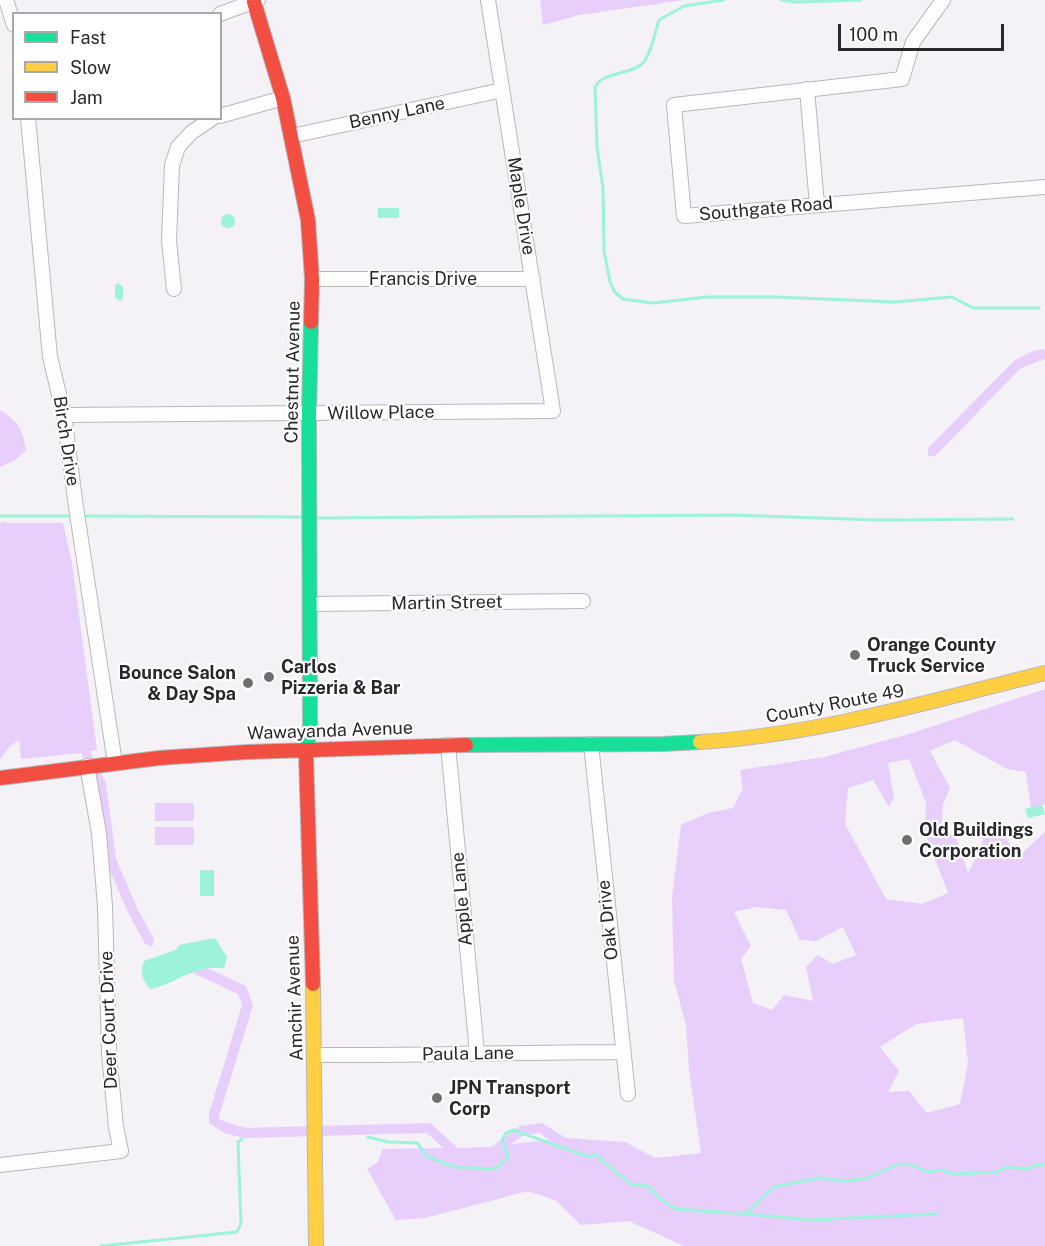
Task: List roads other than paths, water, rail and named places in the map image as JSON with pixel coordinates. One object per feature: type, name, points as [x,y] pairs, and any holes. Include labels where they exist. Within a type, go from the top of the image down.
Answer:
[{"type":"street","points":[[6,0],[12,20]]},
{"type":"street","name":"Maple Drive","points":[[488,0],[554,411]]},
{"type":"street","name":"Southgate Road","points":[[943,0],[914,42],[902,79],[674,105],[684,216],[1045,187]]},
{"type":"street","points":[[222,13],[256,1]]},
{"type":"street","name":"Chestnut Avenue","points":[[256,1],[292,136],[308,220],[312,279],[309,414],[310,725],[306,749]]},
{"type":"street","points":[[807,89],[817,205]]},
{"type":"street","name":"Benny Lane","points":[[292,136],[502,90]]},
{"type":"street","points":[[222,115],[283,98]]},
{"type":"street","name":"Birch Drive","points":[[28,120],[49,346],[64,415],[77,518],[115,763]]},
{"type":"street","points":[[174,289],[169,241],[172,165],[178,147],[192,132],[210,120]]},
{"type":"street","name":"Francis Drive","points":[[312,279],[533,279]]},
{"type":"street","name":"Willow Place","points":[[64,415],[554,411]]},
{"type":"street","name":"Martin Street","points":[[311,604],[583,601]]},
{"type":"street","name":"County Route 49","points":[[663,744],[747,739],[837,724],[1045,673]]},
{"type":"street","name":"Oak Drive","points":[[591,744],[628,1094]]},
{"type":"street","name":"Wawayanda Avenue","points":[[0,778],[203,754],[448,745],[663,744]]},
{"type":"street","name":"Apple Lane","points":[[448,745],[477,1053]]},
{"type":"street","name":"Amchir Avenue","points":[[306,749],[315,1055],[316,1246]]},
{"type":"street","name":"Deer Court Drive","points":[[0,1165],[121,1152],[116,1127],[109,1053],[105,906],[99,833],[87,766]]},
{"type":"street","name":"Paula Lane","points":[[315,1055],[622,1052]]},
{"type":"waterway","points":[[724,0],[684,6],[659,20],[650,49],[642,64],[637,68],[610,76],[595,87],[597,148],[603,188],[604,251],[610,282],[615,292],[623,299],[653,303],[707,297],[776,297],[895,302],[952,297],[973,308],[1039,308]]},
{"type":"waterway","points":[[782,0],[796,2],[861,0]]},
{"type":"waterway","points":[[316,518],[733,515],[876,520],[1013,519]]},
{"type":"waterway","points":[[0,516],[72,516]]},
{"type":"waterway","points":[[82,516],[303,517]]},
{"type":"waterway","points":[[368,1137],[388,1142],[417,1143],[427,1156],[454,1167],[489,1169],[499,1167],[508,1156],[502,1140],[506,1133],[513,1130],[589,1157],[595,1154],[618,1175],[623,1176],[629,1184],[649,1186],[658,1197],[675,1209],[746,1214],[773,1187],[819,1178],[845,1181],[868,1178],[898,1164],[913,1165],[927,1172],[941,1170],[953,1174],[996,1172],[1007,1167],[1027,1169],[1040,1164],[1045,1165]]},
{"type":"waterway","points":[[101,1246],[237,1232],[241,1223],[238,1142],[242,1139]]},
{"type":"waterway","points":[[747,1214],[811,1220],[937,1214]]},
{"type":"place","name":"Orange County Truck Service","points":[[855,655]]},
{"type":"place","name":"Carlos Pizzeria & Bar","points":[[269,677]]},
{"type":"place","name":"Bounce Salon & Day Spa","points":[[248,683]]},
{"type":"place","name":"Old Buildings Corporation","points":[[907,840]]},
{"type":"place","name":"JPN Transport Corp","points":[[437,1098]]}]
